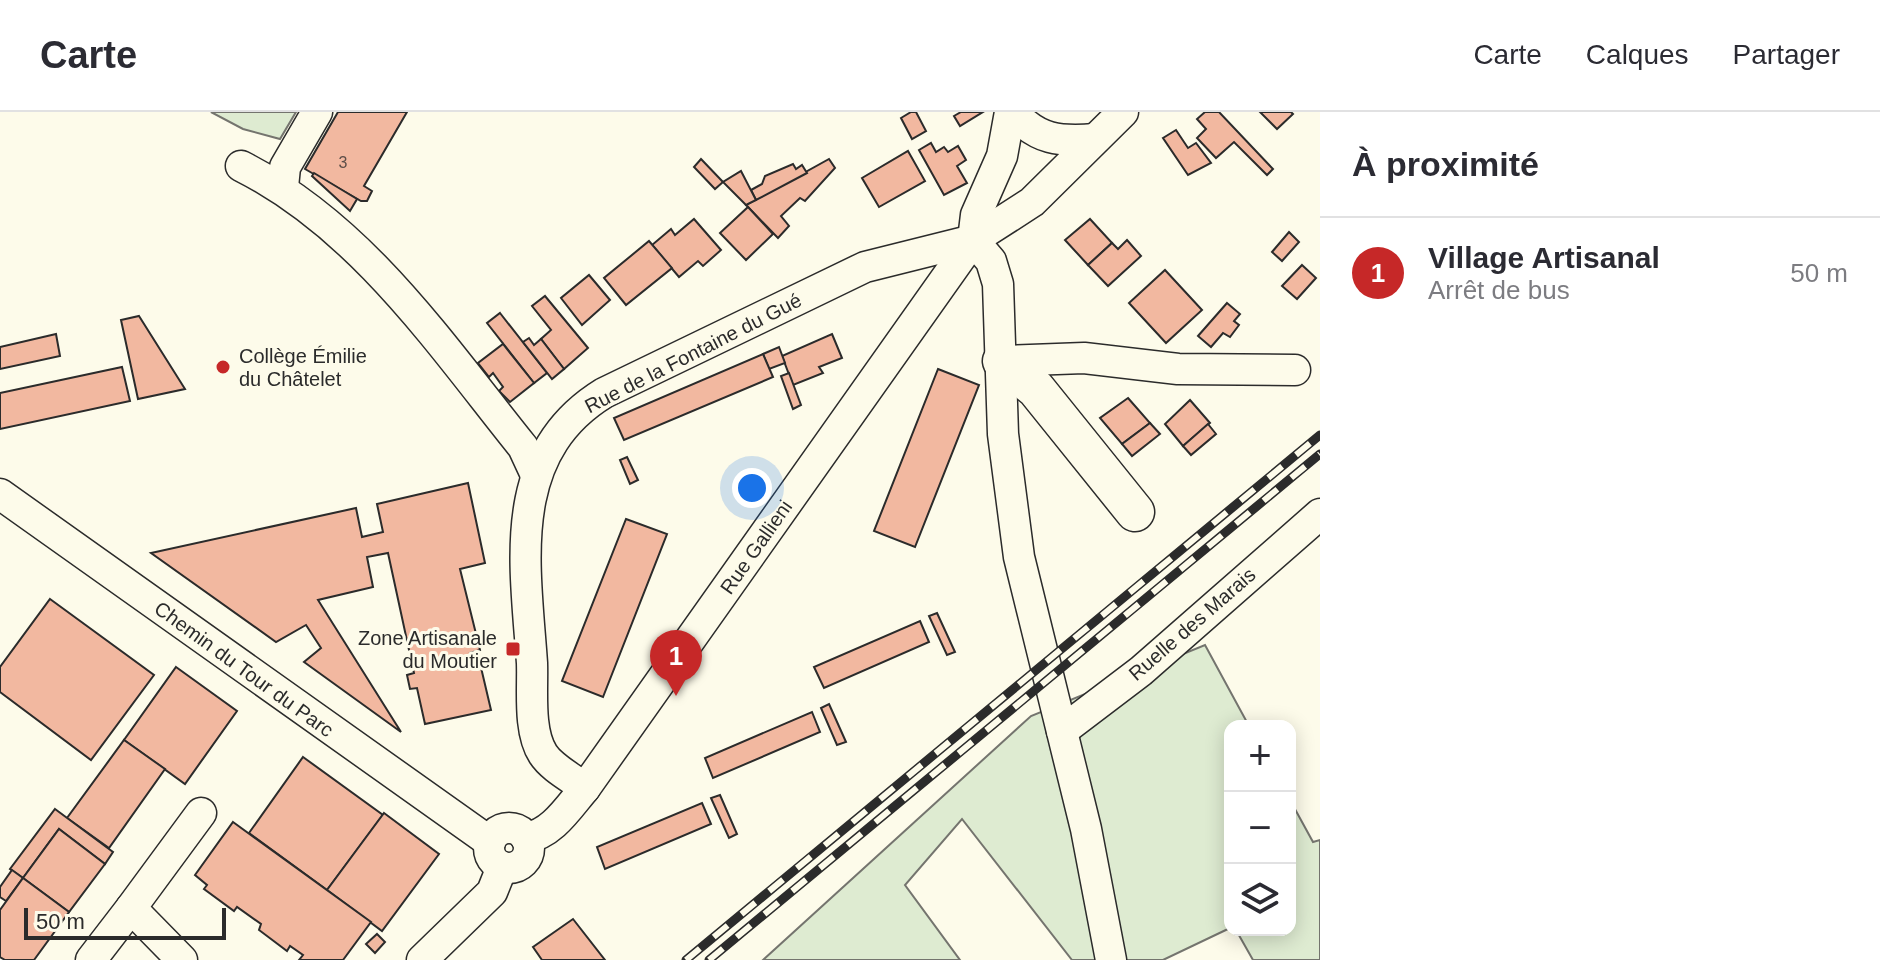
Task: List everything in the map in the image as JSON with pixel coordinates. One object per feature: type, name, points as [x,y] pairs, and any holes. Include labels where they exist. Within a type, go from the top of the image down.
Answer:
[{"type":"main road","points":[[1002,361],[1036,389],[1135,512]]},
{"type":"street","points":[[283,187],[285,167],[317,112]]},
{"type":"street","points":[[1012,112],[1026,127],[1044,137],[1061,141],[1095,139]]},
{"type":"street","name":"Rue Gallieni","points":[[973,240],[976,215],[1002,156],[1012,112]]},
{"type":"street","name":"Rue Gallieni","points":[[496,855],[514,868],[525,861],[529,850],[526,838],[539,836],[585,788],[973,240],[1032,202],[1123,112]]},
{"type":"street","points":[[241,166],[283,187],[332,225],[398,293],[523,447],[536,475]]},
{"type":"street","points":[[973,240],[991,261],[998,284],[1003,434],[1019,557],[1086,829],[1111,960]]},
{"type":"street","name":"Rue de la Fontaine du Gué","points":[[585,788],[543,755],[537,740],[526,533],[536,475],[558,431],[582,406],[604,393],[865,267],[973,240]]},
{"type":"street","points":[[1002,361],[1084,358],[1178,369],[1295,370]]},
{"type":"street","name":"Chemin du Tour du Parc","points":[[0,494],[496,855]]},
{"type":"street","name":"Ruelle des Marais","points":[[1062,731],[1141,671],[1320,514]]},
{"type":"street","points":[[91,960],[201,813]]},
{"type":"street","points":[[422,960],[492,892],[496,855]]},
{"type":"street","points":[[131,908],[182,960]]},
{"type":"green space","points":[[211,112],[296,112],[280,139],[243,129]]},
{"type":"green space","points":[[1205,645],[1246,720],[1224,720],[1224,931],[1163,960],[1072,960],[962,819],[905,885],[960,960],[763,960],[1031,716]]},
{"type":"green space","points":[[1296,811],[1313,842],[1320,840],[1320,960],[1253,960],[1239,936],[1296,936]]},
{"type":"building","points":[[338,112],[407,112],[364,186],[372,191],[367,201],[361,201],[305,169]]},
{"type":"building","points":[[916,112],[926,131],[912,139],[901,118]]},
{"type":"building","points":[[961,112],[983,112],[960,126],[954,116]]},
{"type":"building","points":[[1205,112],[1219,112],[1273,169],[1267,175],[1234,142],[1216,158],[1197,138],[1206,129],[1197,119]]},
{"type":"building","points":[[1260,112],[1291,112],[1293,114],[1277,129]]},
{"type":"building","points":[[1176,130],[1188,148],[1196,143],[1211,163],[1188,175],[1163,138]]},
{"type":"building","points":[[931,143],[936,152],[944,147],[948,152],[958,146],[966,160],[957,166],[967,183],[944,195],[919,150]]},
{"type":"building","points":[[908,151],[925,181],[879,207],[862,178]]},
{"type":"building","points":[[701,159],[723,182],[715,189],[694,167]]},
{"type":"building","points":[[829,159],[835,168],[805,201],[800,198],[781,216],[789,226],[778,238],[746,205]]},
{"type":"building","points":[[793,164],[796,169],[802,165],[807,173],[756,200],[751,190],[762,184],[765,176]]},
{"type":"building","points":[[741,171],[756,200],[746,205],[723,182]]},
{"type":"building","points":[[314,173],[357,199],[350,211],[312,176]]},
{"type":"building","points":[[748,207],[773,234],[746,260],[720,233]]},
{"type":"building","points":[[694,219],[721,250],[703,266],[698,261],[679,277],[652,245],[671,229],[675,235]]},
{"type":"building","points":[[1090,219],[1112,243],[1088,265],[1065,240]]},
{"type":"building","points":[[1289,232],[1299,242],[1282,261],[1272,252]]},
{"type":"building","points":[[1127,240],[1141,256],[1108,286],[1088,265],[1112,243],[1118,249]]},
{"type":"building","points":[[649,241],[672,268],[626,305],[604,278]]},
{"type":"building","points":[[1302,265],[1316,278],[1297,299],[1282,286]]},
{"type":"building","points":[[1165,270],[1202,310],[1166,343],[1129,303]]},
{"type":"building","points":[[589,275],[610,300],[582,325],[561,298]]},
{"type":"building","points":[[545,296],[588,348],[564,369],[541,339],[551,330],[532,306]]},
{"type":"building","points":[[1227,303],[1240,314],[1234,321],[1239,325],[1230,337],[1223,333],[1211,347],[1198,336]]},
{"type":"building","points":[[500,313],[547,373],[534,383],[487,323]]},
{"type":"building","points":[[139,316],[185,389],[138,399],[121,320]]},
{"type":"building","points":[[56,334],[60,356],[0,369],[0,347]]},
{"type":"building","points":[[832,334],[842,358],[819,367],[823,373],[793,385],[782,356]]},
{"type":"building","points":[[529,338],[534,345],[541,339],[564,369],[552,379],[523,342]]},
{"type":"building","points":[[503,344],[534,383],[510,402],[499,391],[503,387],[493,373],[489,377],[478,363]]},
{"type":"building","points":[[779,347],[785,363],[769,369],[763,354]]},
{"type":"building","points":[[763,354],[773,377],[624,440],[614,418]]},
{"type":"building","points":[[122,367],[130,401],[0,429],[0,393]]},
{"type":"building","points":[[938,369],[979,385],[915,547],[874,531]]},
{"type":"building","points":[[789,373],[801,405],[793,409],[781,376]]},
{"type":"building","points":[[1128,398],[1150,423],[1122,444],[1100,418]]},
{"type":"building","points":[[1190,400],[1210,423],[1183,446],[1165,424]]},
{"type":"building","points":[[1150,423],[1160,434],[1132,456],[1122,444]]},
{"type":"building","points":[[1208,424],[1216,434],[1191,455],[1183,446]]},
{"type":"building","points":[[627,457],[638,480],[630,484],[620,460]]},
{"type":"building","points":[[468,483],[485,563],[460,569],[480,650],[470,653],[472,661],[479,659],[491,710],[425,724],[417,688],[410,689],[407,675],[414,673],[388,553],[367,557],[373,587],[318,600],[401,732],[304,662],[321,648],[306,625],[276,642],[151,553],[356,508],[362,537],[383,532],[377,504]]},
{"type":"building","points":[[626,519],[667,534],[603,697],[562,681]]},
{"type":"building","points":[[50,599],[154,675],[91,760],[0,692],[0,667]]},
{"type":"building","points":[[937,613],[955,652],[947,655],[929,616]]},
{"type":"building","points":[[920,621],[929,642],[824,688],[814,667]]},
{"type":"building","points":[[176,667],[237,711],[185,784],[124,740]]},
{"type":"building","points":[[829,704],[846,742],[837,745],[821,708]]},
{"type":"building","points":[[812,712],[820,732],[713,778],[705,758]]},
{"type":"building","points":[[124,740],[165,769],[109,848],[67,818]]},
{"type":"building","points":[[303,757],[383,815],[327,890],[249,833]]},
{"type":"building","points":[[720,795],[737,834],[729,838],[711,798]]},
{"type":"building","points":[[702,803],[711,824],[605,869],[597,847]]},
{"type":"building","points":[[55,809],[113,852],[105,864],[59,829],[23,878],[10,869]]},
{"type":"building","points":[[384,813],[439,854],[382,931],[327,890]]},
{"type":"building","points":[[233,822],[371,922],[343,960],[299,960],[303,955],[290,946],[287,951],[259,930],[261,924],[237,907],[234,911],[204,889],[207,885],[195,875]]},
{"type":"building","points":[[59,829],[105,864],[69,912],[23,878]]},
{"type":"building","points":[[12,870],[23,878],[6,901],[0,897],[0,887]]},
{"type":"building","points":[[23,878],[69,912],[34,960],[5,960],[0,957],[0,910]]},
{"type":"building","points":[[573,919],[605,960],[542,960],[533,947]]},
{"type":"building","points":[[377,934],[385,942],[375,953],[366,944]]},
{"type":"railway","points":[[686,960],[1320,435]]},
{"type":"railway","points":[[709,960],[1320,454]]},
{"type":"place","name":"Collège Émilie du Châtelet","points":[[223,367]]},
{"type":"place","name":"Zone Artisanale du Moutier","points":[[513,649]]},
{"type":"place","name":"Village Artisanal","points":[[676,696]]}]
